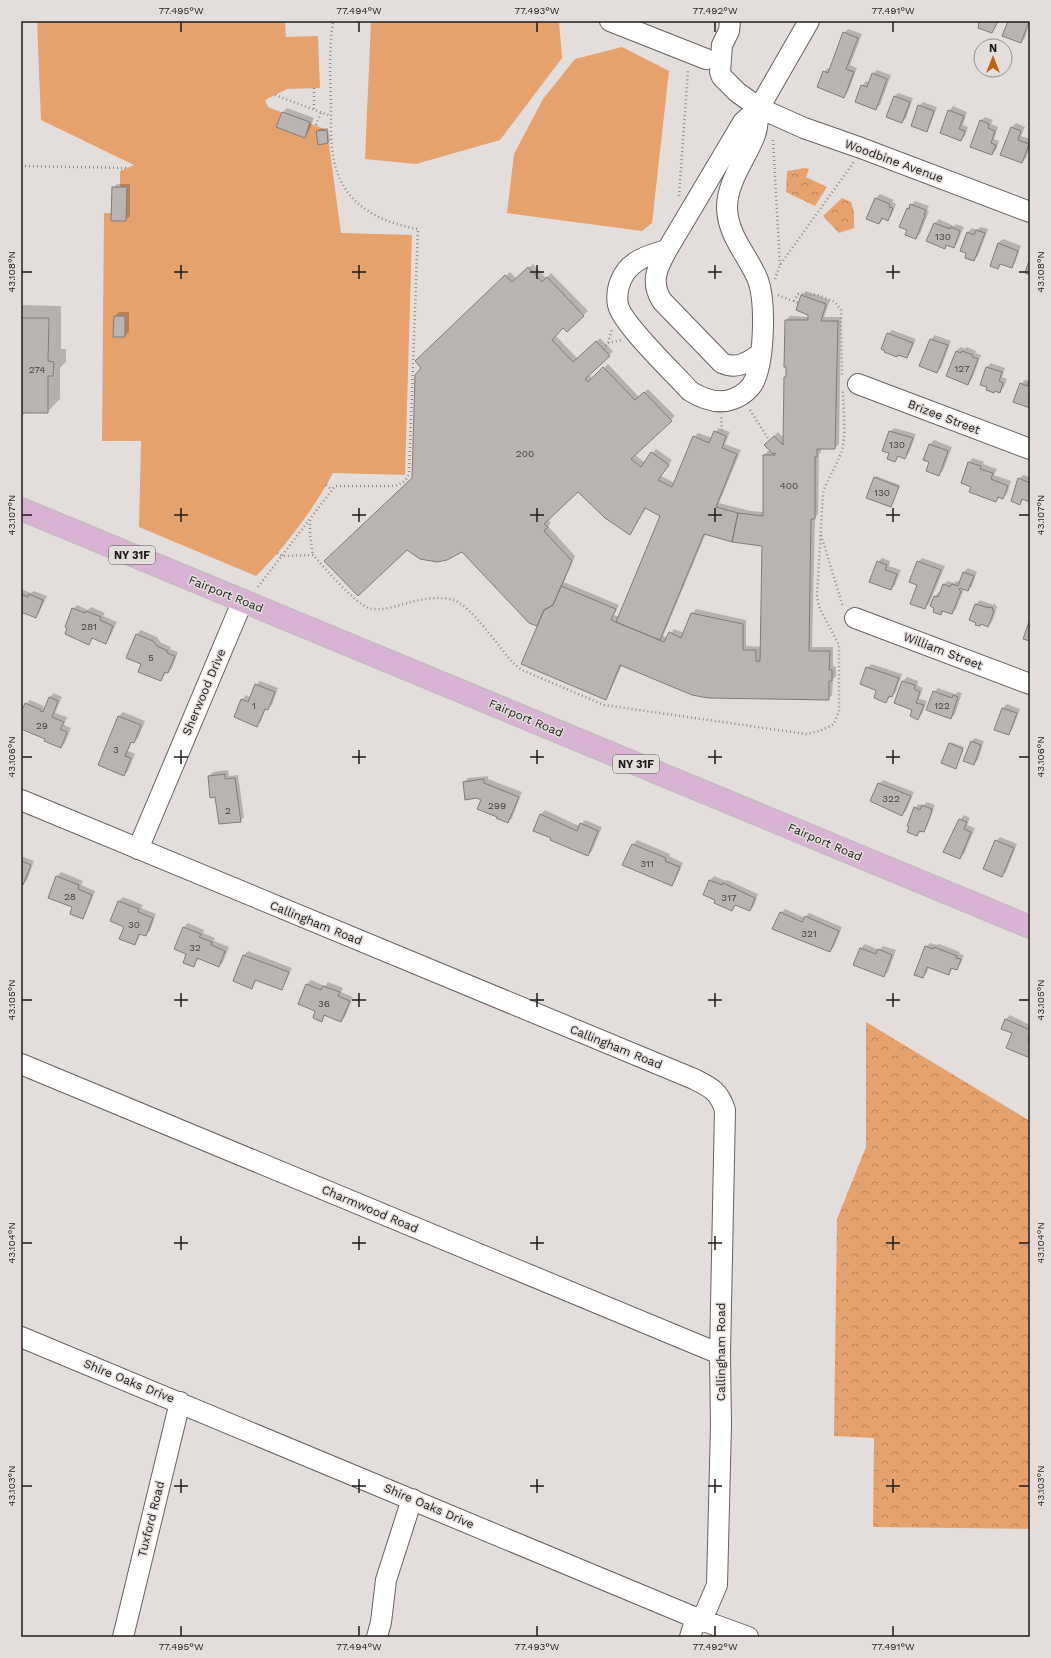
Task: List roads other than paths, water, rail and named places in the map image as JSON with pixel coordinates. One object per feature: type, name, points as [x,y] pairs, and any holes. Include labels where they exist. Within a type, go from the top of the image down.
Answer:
[{"type":"main road","name":"Fairport Road","points":[[21,509],[250,594],[1030,927]]},
{"type":"street","points":[[610,21],[705,54]]},
{"type":"street","points":[[647,21],[705,54]]},
{"type":"street","points":[[705,54],[729,31],[730,21]]},
{"type":"street","points":[[761,353],[749,362],[740,366],[733,367],[722,363],[662,301],[657,294],[656,275],[659,265],[667,250],[743,122],[759,108],[809,21]]},
{"type":"street","name":"Woodbine Avenue","points":[[705,54],[720,72],[722,77],[737,92],[759,108],[804,128],[1030,212]]},
{"type":"street","points":[[667,250],[636,261],[625,272],[621,279],[618,291],[618,305],[632,327],[690,391],[714,401],[733,399],[749,389],[755,381],[761,353],[763,308],[762,293],[752,268],[731,231],[727,208],[733,180],[756,134],[759,108]]},
{"type":"street","name":"Brizee Street","points":[[848,382],[1030,449]]},
{"type":"street","name":"Sherwood Drive","points":[[138,849],[250,594]]},
{"type":"street","name":"William Street","points":[[855,618],[1030,684]]},
{"type":"street","name":"Callingham Road","points":[[21,800],[686,1076],[706,1085],[716,1092],[722,1100],[724,1110],[720,1354],[721,1425],[717,1585],[690,1637]]},
{"type":"street","name":"Charmwood Road","points":[[21,1064],[720,1354]]},
{"type":"street","name":"Shire Oaks Drive","points":[[21,1337],[699,1619],[748,1637]]},
{"type":"street","name":"Tuxford Road","points":[[123,1637],[180,1402]]},
{"type":"street","points":[[377,1637],[381,1622],[386,1580],[412,1499]]}]
